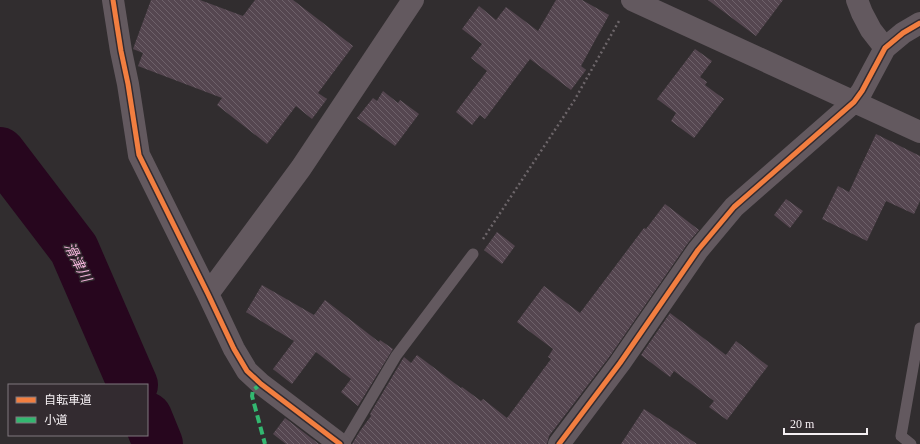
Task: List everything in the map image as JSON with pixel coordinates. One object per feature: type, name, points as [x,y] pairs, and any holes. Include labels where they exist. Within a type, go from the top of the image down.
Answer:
[{"type":"street","points":[[113,0],[139,154],[234,350],[247,371],[261,384],[340,444]]},
{"type":"street","points":[[208,294],[301,168],[413,0]]},
{"type":"street","points":[[632,0],[920,132]]},
{"type":"street","points":[[857,0],[871,30],[885,48]]},
{"type":"street","points":[[559,444],[620,363],[698,250],[734,207],[854,102],[862,91],[885,48],[903,33],[920,23]]},
{"type":"lane","points":[[344,444],[396,356],[473,254]]},
{"type":"lane","points":[[911,444],[902,436],[920,328]]},
{"type":"path","points":[[473,254],[574,101],[620,20]]},
{"type":"building","points":[[151,0],[200,0],[243,16],[255,0],[293,0],[353,46],[318,93],[327,99],[312,119],[296,106],[267,144],[217,105],[222,98],[138,66],[143,53],[133,49]]},
{"type":"building","points":[[556,0],[582,0],[609,15],[581,66],[586,70],[571,90],[530,59],[485,119],[480,115],[472,125],[456,112],[487,71],[471,58],[482,44],[462,29],[479,6],[496,20],[506,7],[538,31]]},
{"type":"building","points":[[708,0],[783,0],[756,36]]},
{"type":"building","points":[[695,49],[712,61],[700,77],[707,82],[705,85],[724,99],[694,138],[671,121],[676,113],[657,99]]},
{"type":"building","points":[[383,91],[398,103],[400,100],[419,114],[395,146],[357,118],[373,98],[377,101]]},
{"type":"building","points":[[876,134],[920,156],[920,201],[914,214],[886,201],[867,241],[822,219],[838,186],[849,192]]},
{"type":"building","points":[[786,199],[803,211],[790,228],[774,215]]},
{"type":"building","points":[[665,204],[699,230],[688,243],[610,356],[549,436],[547,444],[352,444],[371,416],[370,414],[404,357],[411,363],[417,355],[461,388],[462,387],[481,401],[483,399],[507,418],[551,359],[548,357],[553,349],[517,322],[544,286],[580,313],[644,228],[646,229]]},
{"type":"building","points":[[497,232],[515,246],[502,264],[484,250]]},
{"type":"building","points":[[262,285],[314,315],[325,300],[379,342],[380,340],[393,349],[358,406],[341,392],[351,379],[316,352],[292,384],[273,369],[294,341],[246,312]]},
{"type":"building","points":[[670,313],[726,355],[736,341],[768,366],[727,420],[709,407],[714,401],[674,371],[670,377],[641,355]]},
{"type":"building","points":[[644,409],[697,444],[621,444]]},
{"type":"building","points":[[285,418],[319,444],[286,444],[273,434]]},
{"type":"waterway","name":"滑津川","points":[[0,152],[74,249],[133,384]]},
{"type":"waterway","name":"滑津川","points":[[148,419],[158,444]]},
{"type":"marked path","points":[[261,384],[253,390],[252,396],[265,444]]},
{"type":"cycle path","points":[[113,0],[139,155],[234,349],[247,371],[261,384],[340,444]]},
{"type":"cycle path","points":[[559,444],[620,363],[698,250],[734,207],[854,102],[862,91],[885,48],[903,33],[920,23]]}]
